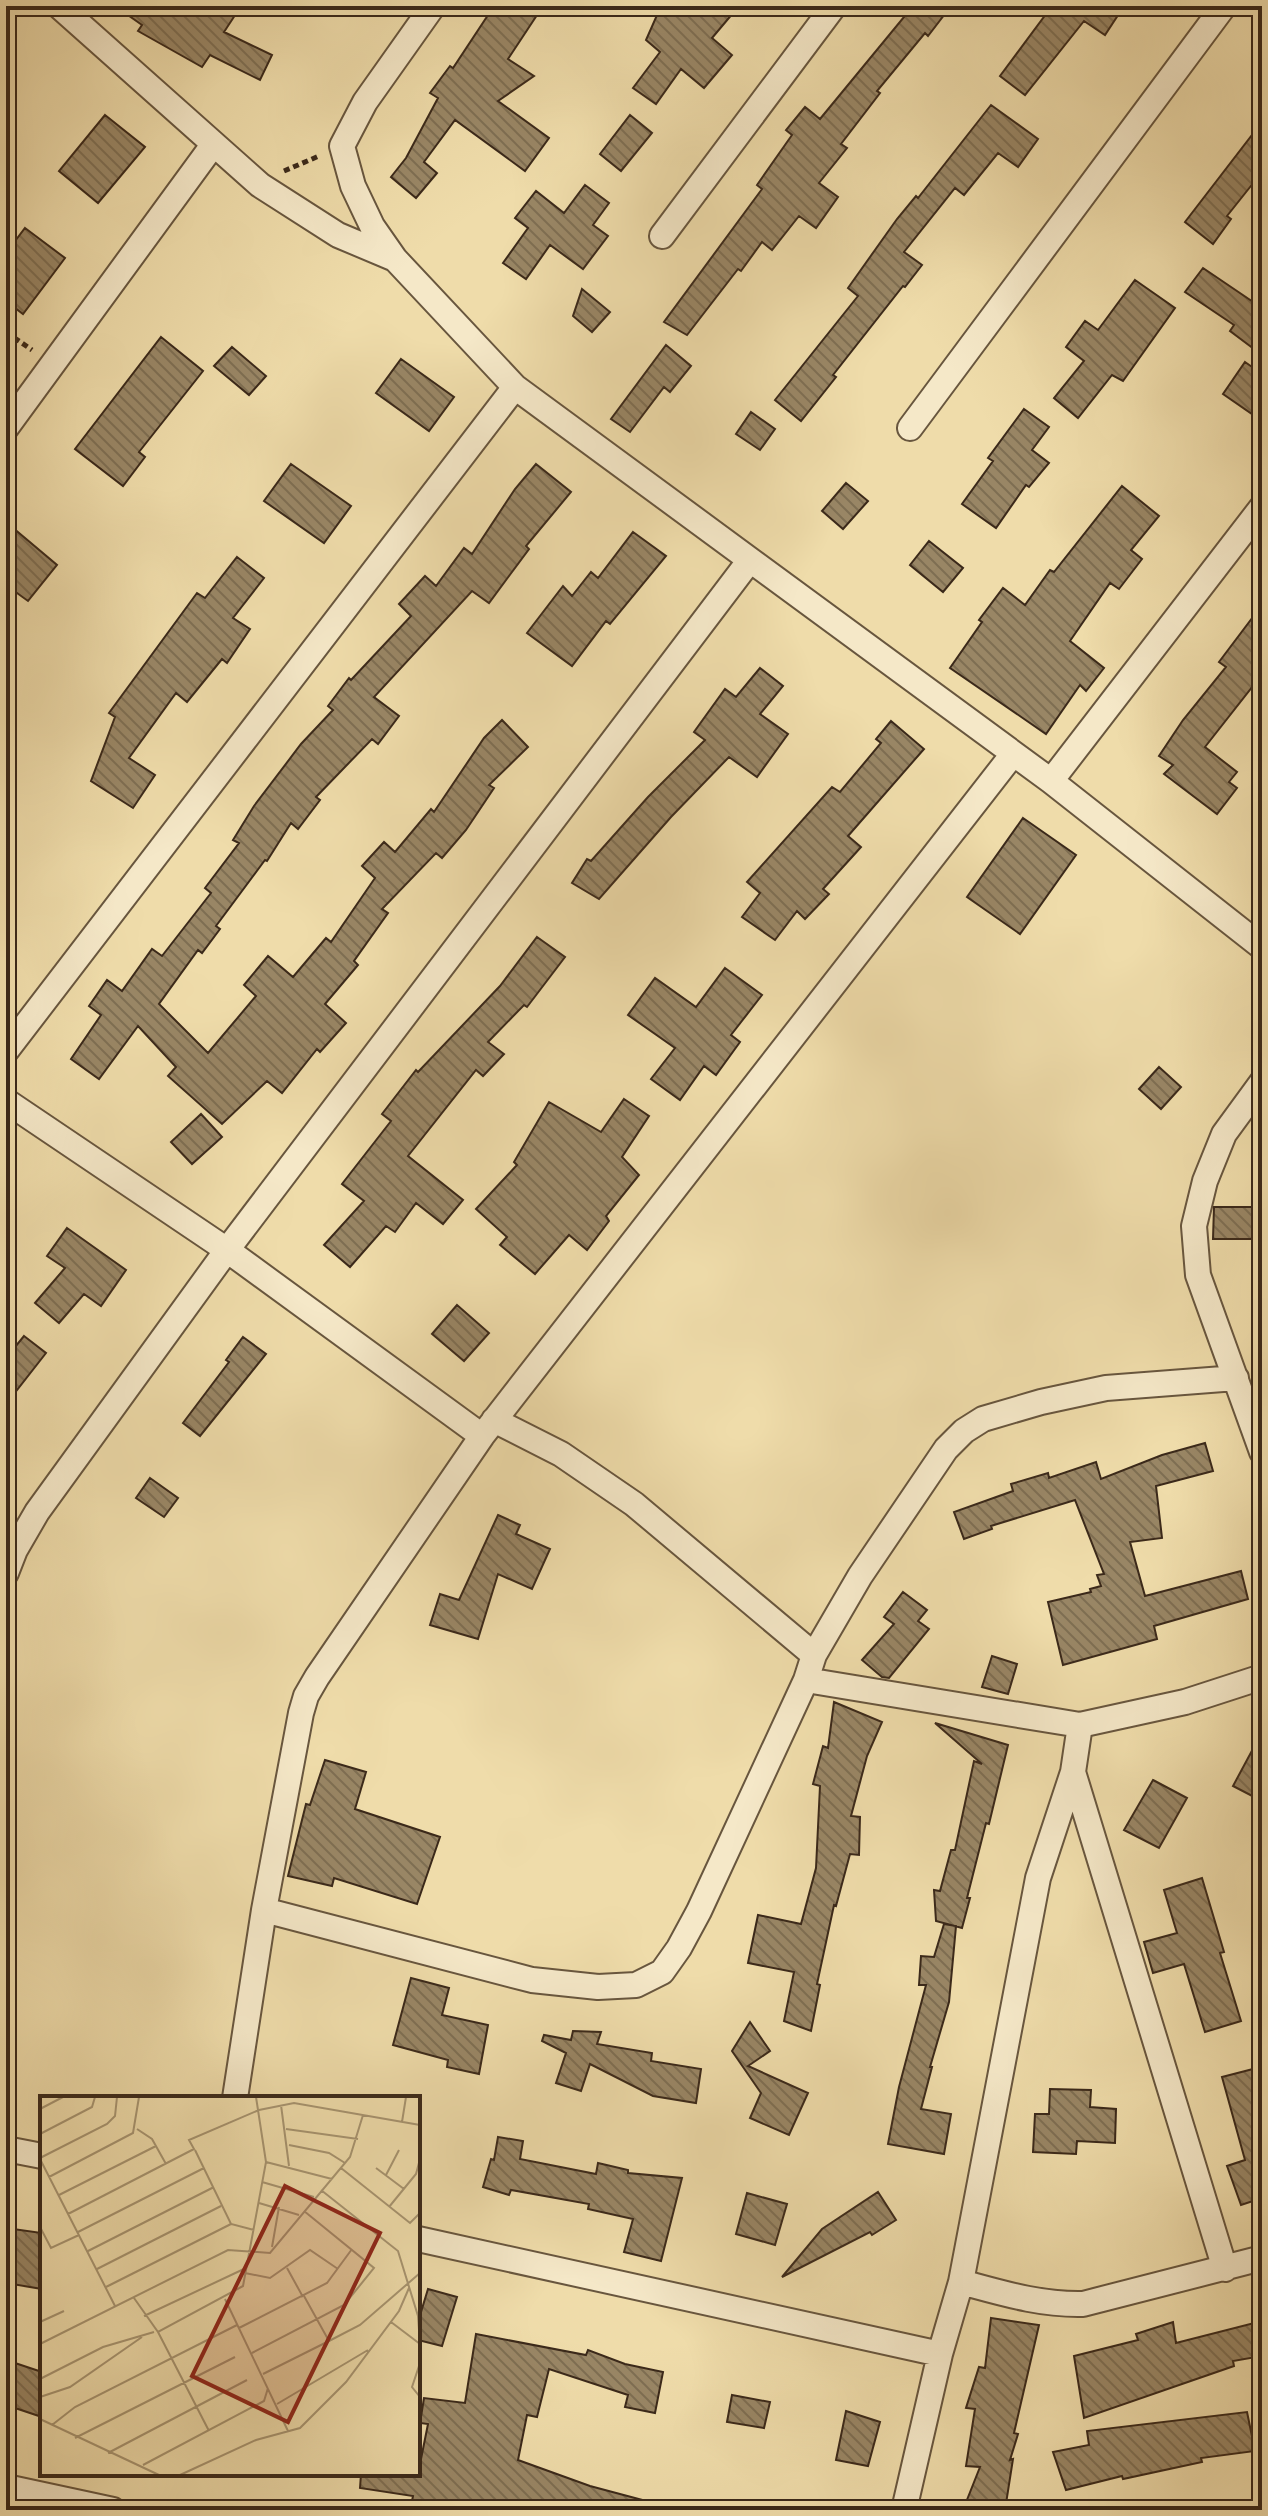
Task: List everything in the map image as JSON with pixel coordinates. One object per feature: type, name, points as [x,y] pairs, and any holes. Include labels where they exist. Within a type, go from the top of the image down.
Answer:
[{"type":"street","points":[[59,6],[260,185],[338,235],[395,259]]},
{"type":"street","points":[[433,6],[365,102],[342,146],[353,186],[372,226],[395,259],[515,387],[1051,781],[1262,947]]},
{"type":"street","points":[[662,236],[834,6]]},
{"type":"street","points":[[910,428],[1224,6]]},
{"type":"street","points":[[6,428],[213,145]]},
{"type":"street","points":[[6,1051],[515,387]]},
{"type":"street","points":[[1051,781],[1262,507]]},
{"type":"street","points":[[6,1573],[37,1512],[227,1250],[750,560]]},
{"type":"street","points":[[235,2096],[264,1910],[306,1696],[488,1428],[1013,754]]},
{"type":"street","points":[[1261,1444],[1198,1275],[1194,1226],[1205,1181],[1224,1134],[1262,1082]]},
{"type":"street","points":[[6,1101],[488,1428],[561,1454],[634,1504],[814,1655]]},
{"type":"street","points":[[264,1910],[532,1980],[598,1987],[636,1985],[662,1972],[699,1911],[806,1680],[814,1655],[893,1524],[946,1449],[964,1431],[983,1419],[1008,1411],[1106,1388],[1236,1378]]},
{"type":"street","points":[[806,1680],[1080,1725],[1185,1702],[1262,1677]]},
{"type":"street","points":[[904,2510],[940,2354],[961,2282],[1038,1878],[1073,1772],[1080,1725]]},
{"type":"street","points":[[1073,1772],[1225,2269]]},
{"type":"street","points":[[6,2149],[40,2156]]},
{"type":"street","points":[[420,2239],[940,2354]]},
{"type":"street","points":[[961,2282],[1030,2301],[1055,2305],[1083,2304],[1262,2258]]},
{"type":"street","points":[[6,2487],[113,2510]]},
{"type":"path","points":[[260,185],[281,172],[342,146]]},
{"type":"building","points":[[115,6],[241,6],[224,32],[272,55],[260,80],[210,55],[202,67],[138,31],[142,25]]},
{"type":"building","points":[[494,6],[543,6],[508,59],[534,76],[498,101],[549,138],[525,171],[455,120],[424,162],[437,173],[416,198],[391,177],[406,158],[438,98],[430,93],[450,66],[453,68]]},
{"type":"building","points":[[661,6],[739,6],[712,38],[732,55],[704,88],[681,69],[656,104],[633,88],[660,52],[646,40]]},
{"type":"building","points":[[913,6],[951,6],[877,91],[880,93],[841,144],[847,148],[819,183],[838,197],[816,228],[799,216],[772,250],[762,242],[687,335],[664,322],[762,189],[757,185],[792,135],[786,130],[805,107],[820,119]]},
{"type":"building","points":[[1052,6],[1124,6],[1105,35],[1084,21],[1025,95],[1000,76]]},
{"type":"building","points":[[991,105],[1038,139],[1018,167],[998,153],[964,195],[955,188],[904,252],[922,265],[833,375],[836,377],[801,421],[775,400],[858,296],[848,288],[897,219],[916,196],[918,198]]},
{"type":"building","points":[[105,115],[145,147],[98,203],[59,171]]},
{"type":"building","points":[[630,115],[652,133],[621,171],[600,154]]},
{"type":"building","points":[[1262,122],[1262,172],[1227,216],[1231,219],[1213,244],[1185,222]]},
{"type":"building","points":[[585,185],[609,203],[593,225],[608,236],[583,269],[550,245],[526,279],[503,263],[528,228],[515,218],[536,191],[564,213]]},
{"type":"building","points":[[25,228],[65,258],[23,314],[6,301],[6,253]]},
{"type":"building","points":[[1203,268],[1262,308],[1262,355],[1230,331],[1234,325],[1185,292]]},
{"type":"building","points":[[1135,280],[1175,308],[1123,381],[1112,375],[1078,418],[1054,398],[1084,361],[1066,347],[1085,321],[1098,330]]},
{"type":"building","points":[[582,289],[610,312],[592,332],[573,316]]},
{"type":"building","points":[[161,337],[203,371],[139,452],[145,457],[123,486],[75,449]]},
{"type":"building","points":[[666,345],[691,366],[670,392],[664,387],[630,432],[611,419]]},
{"type":"building","points":[[232,347],[266,376],[249,395],[214,366]]},
{"type":"building","points":[[401,359],[454,397],[429,431],[376,393]]},
{"type":"building","points":[[1245,362],[1262,374],[1262,400],[1252,414],[1223,394]]},
{"type":"building","points":[[1024,409],[1049,427],[1032,450],[1049,463],[1029,487],[1026,485],[996,528],[962,504],[993,461],[988,458]]},
{"type":"building","points":[[751,412],[775,429],[760,450],[736,434]]},
{"type":"building","points":[[291,464],[351,506],[324,543],[264,501]]},
{"type":"building","points":[[536,464],[571,492],[526,546],[529,549],[489,603],[472,591],[374,697],[399,716],[378,744],[372,739],[316,797],[320,800],[298,829],[291,823],[267,861],[216,926],[220,929],[202,953],[198,950],[159,1004],[208,1053],[256,996],[244,985],[268,956],[293,977],[326,938],[331,942],[375,878],[362,866],[384,842],[395,852],[431,809],[434,812],[484,738],[502,720],[528,747],[489,785],[494,788],[466,830],[442,858],[436,853],[382,909],[388,913],[354,961],[358,965],[325,1004],[346,1023],[320,1052],[317,1049],[282,1093],[267,1081],[222,1124],[168,1076],[176,1067],[138,1026],[99,1079],[71,1059],[101,1015],[89,1006],[107,980],[122,991],[152,949],[162,956],[211,893],[205,888],[239,843],[233,840],[254,806],[301,744],[333,710],[328,706],[349,678],[351,680],[411,616],[399,604],[425,576],[436,586],[464,548],[472,554],[515,489]]},
{"type":"building","points":[[846,483],[868,501],[843,529],[822,511]]},
{"type":"building","points":[[1122,486],[1159,516],[1131,550],[1142,559],[1119,589],[1110,583],[1070,641],[1104,668],[1086,691],[1080,685],[1046,734],[950,668],[1003,588],[1025,605],[1050,570],[1054,572]]},
{"type":"building","points":[[6,522],[57,565],[28,601],[6,585]]},
{"type":"building","points":[[633,532],[666,556],[610,624],[606,621],[572,666],[527,633],[563,586],[572,596],[591,572],[598,578]]},
{"type":"building","points":[[929,541],[963,568],[943,592],[910,565]]},
{"type":"building","points":[[237,557],[264,578],[233,618],[250,629],[227,663],[222,659],[187,702],[176,693],[129,758],[155,775],[133,808],[91,781],[115,717],[109,713],[197,593],[205,598]]},
{"type":"building","points":[[1262,605],[1262,693],[1253,686],[1205,747],[1237,772],[1229,782],[1237,788],[1217,814],[1164,774],[1173,765],[1159,756],[1183,720],[1226,667],[1219,662]]},
{"type":"building","points":[[760,668],[783,686],[760,714],[788,734],[757,777],[729,757],[599,899],[572,883],[587,859],[591,861],[648,797],[705,740],[694,732],[725,689],[736,697]]},
{"type":"building","points":[[891,721],[924,749],[848,836],[861,847],[823,889],[829,894],[805,919],[797,911],[775,940],[742,917],[760,893],[747,882],[832,787],[840,792],[881,743],[876,739]]},
{"type":"building","points":[[1023,818],[1076,855],[1020,934],[967,897]]},
{"type":"building","points":[[537,937],[565,957],[527,1007],[524,1005],[488,1042],[504,1054],[483,1076],[476,1070],[408,1156],[463,1200],[443,1224],[416,1203],[395,1232],[386,1226],[350,1267],[324,1245],[364,1201],[342,1184],[391,1121],[382,1114],[416,1070],[418,1072],[500,986]]},
{"type":"building","points":[[725,968],[762,995],[731,1035],[740,1042],[716,1075],[704,1066],[680,1100],[651,1079],[675,1048],[628,1015],[655,978],[696,1007]]},
{"type":"building","points":[[1159,1067],[1181,1087],[1161,1109],[1139,1089]]},
{"type":"building","points":[[624,1099],[649,1116],[622,1157],[639,1175],[606,1216],[609,1221],[587,1250],[569,1235],[535,1274],[500,1245],[507,1237],[476,1209],[517,1165],[514,1162],[549,1102],[601,1132]]},
{"type":"building","points":[[201,1114],[222,1137],[192,1164],[171,1142]]},
{"type":"building","points":[[1214,1207],[1252,1207],[1253,1239],[1213,1239]]},
{"type":"building","points":[[67,1228],[126,1270],[101,1306],[84,1294],[59,1323],[35,1303],[65,1268],[47,1256]]},
{"type":"building","points":[[457,1305],[489,1333],[464,1361],[432,1334]]},
{"type":"building","points":[[24,1336],[46,1353],[6,1404],[6,1358]]},
{"type":"building","points":[[243,1337],[266,1354],[200,1436],[183,1423],[229,1362],[226,1360]]},
{"type":"building","points":[[1205,1443],[1213,1471],[1156,1486],[1162,1538],[1130,1542],[1145,1596],[1241,1571],[1248,1599],[1154,1626],[1157,1639],[1063,1665],[1048,1602],[1091,1592],[1090,1589],[1101,1586],[1097,1575],[1104,1574],[1075,1500],[991,1526],[992,1529],[964,1539],[954,1512],[1013,1491],[1011,1484],[1048,1473],[1049,1478],[1096,1462],[1101,1479],[1162,1455]]},
{"type":"building","points":[[150,1478],[178,1498],[164,1517],[136,1498]]},
{"type":"building","points":[[498,1515],[520,1525],[516,1534],[550,1549],[532,1589],[498,1574],[478,1639],[430,1625],[440,1594],[459,1600]]},
{"type":"building","points":[[903,1592],[927,1610],[918,1621],[929,1629],[889,1678],[882,1677],[862,1660],[894,1624],[884,1617]]},
{"type":"building","points":[[992,1656],[1017,1664],[1008,1694],[982,1687]]},
{"type":"building","points":[[834,1702],[882,1722],[867,1756],[851,1816],[860,1817],[859,1855],[850,1854],[834,1905],[817,1984],[820,1985],[811,2031],[784,2021],[794,1972],[748,1963],[758,1915],[801,1924],[816,1868],[820,1786],[813,1784],[823,1746],[828,1748]]},
{"type":"building","points":[[935,1723],[1008,1745],[967,1898],[970,1898],[962,1928],[936,1921],[934,1890],[940,1891],[951,1850],[955,1850],[974,1761],[982,1764]]},
{"type":"building","points":[[1262,1732],[1262,1801],[1233,1786]]},
{"type":"building","points":[[325,1760],[366,1772],[355,1809],[440,1837],[417,1904],[334,1878],[332,1886],[288,1876],[306,1804],[310,1805]]},
{"type":"building","points":[[1153,1780],[1187,1798],[1159,1848],[1124,1830]]},
{"type":"building","points":[[1202,1878],[1241,2021],[1205,2032],[1184,1964],[1153,1973],[1144,1942],[1177,1933],[1164,1890]]},
{"type":"building","points":[[944,1924],[956,1926],[949,2002],[921,2109],[951,2114],[944,2154],[888,2144],[899,2087],[926,1985],[919,1985],[921,1956],[934,1957]]},
{"type":"building","points":[[411,1978],[449,1988],[442,2015],[488,2025],[479,2074],[447,2067],[448,2060],[393,2045]]},
{"type":"building","points":[[750,2022],[770,2051],[748,2066],[808,2093],[789,2135],[750,2118],[761,2093],[732,2051]]},
{"type":"building","points":[[573,2031],[601,2032],[597,2044],[652,2053],[651,2061],[701,2069],[696,2103],[653,2096],[590,2064],[581,2091],[556,2083],[566,2053],[542,2041],[544,2035],[571,2040]]},
{"type":"building","points":[[1253,2069],[1262,2100],[1262,2198],[1241,2205],[1227,2166],[1245,2160],[1222,2077]]},
{"type":"building","points":[[1050,2089],[1091,2090],[1090,2107],[1116,2109],[1115,2143],[1077,2141],[1076,2154],[1033,2152],[1035,2114],[1049,2114]]},
{"type":"building","points":[[498,2137],[523,2141],[520,2159],[596,2174],[598,2163],[628,2170],[628,2173],[682,2178],[661,2261],[624,2252],[633,2219],[588,2209],[589,2204],[511,2190],[509,2195],[483,2187],[491,2159],[494,2160]]},
{"type":"building","points":[[878,2192],[896,2220],[872,2235],[870,2232],[782,2277],[822,2229]]},
{"type":"building","points":[[747,2193],[787,2204],[775,2245],[736,2234]]},
{"type":"building","points":[[6,2228],[40,2233],[40,2289],[6,2283]]},
{"type":"building","points":[[428,2289],[457,2297],[442,2346],[420,2340],[420,2315]]},
{"type":"building","points":[[991,2318],[1039,2325],[1014,2433],[1018,2434],[1010,2460],[1013,2459],[1005,2510],[963,2510],[980,2467],[966,2466],[975,2409],[966,2408],[979,2367],[985,2368]]},
{"type":"building","points":[[1262,2321],[1262,2356],[1233,2361],[1234,2366],[1084,2418],[1074,2356],[1138,2340],[1136,2334],[1173,2322],[1176,2343]]},
{"type":"building","points":[[476,2334],[586,2355],[588,2350],[625,2364],[663,2372],[655,2413],[625,2407],[628,2395],[549,2369],[537,2417],[527,2415],[518,2460],[590,2486],[650,2502],[649,2510],[474,2510],[453,2506],[452,2509],[412,2501],[413,2496],[360,2488],[361,2476],[420,2476],[428,2424],[420,2423],[424,2398],[465,2403]]},
{"type":"building","points":[[6,2360],[40,2371],[40,2416],[6,2405]]},
{"type":"building","points":[[732,2395],[770,2402],[764,2428],[727,2422]]},
{"type":"building","points":[[846,2411],[880,2422],[868,2466],[836,2460]]},
{"type":"building","points":[[1247,2412],[1255,2451],[1201,2458],[1202,2462],[1123,2479],[1122,2476],[1066,2490],[1053,2452],[1089,2445],[1087,2431]]}]
